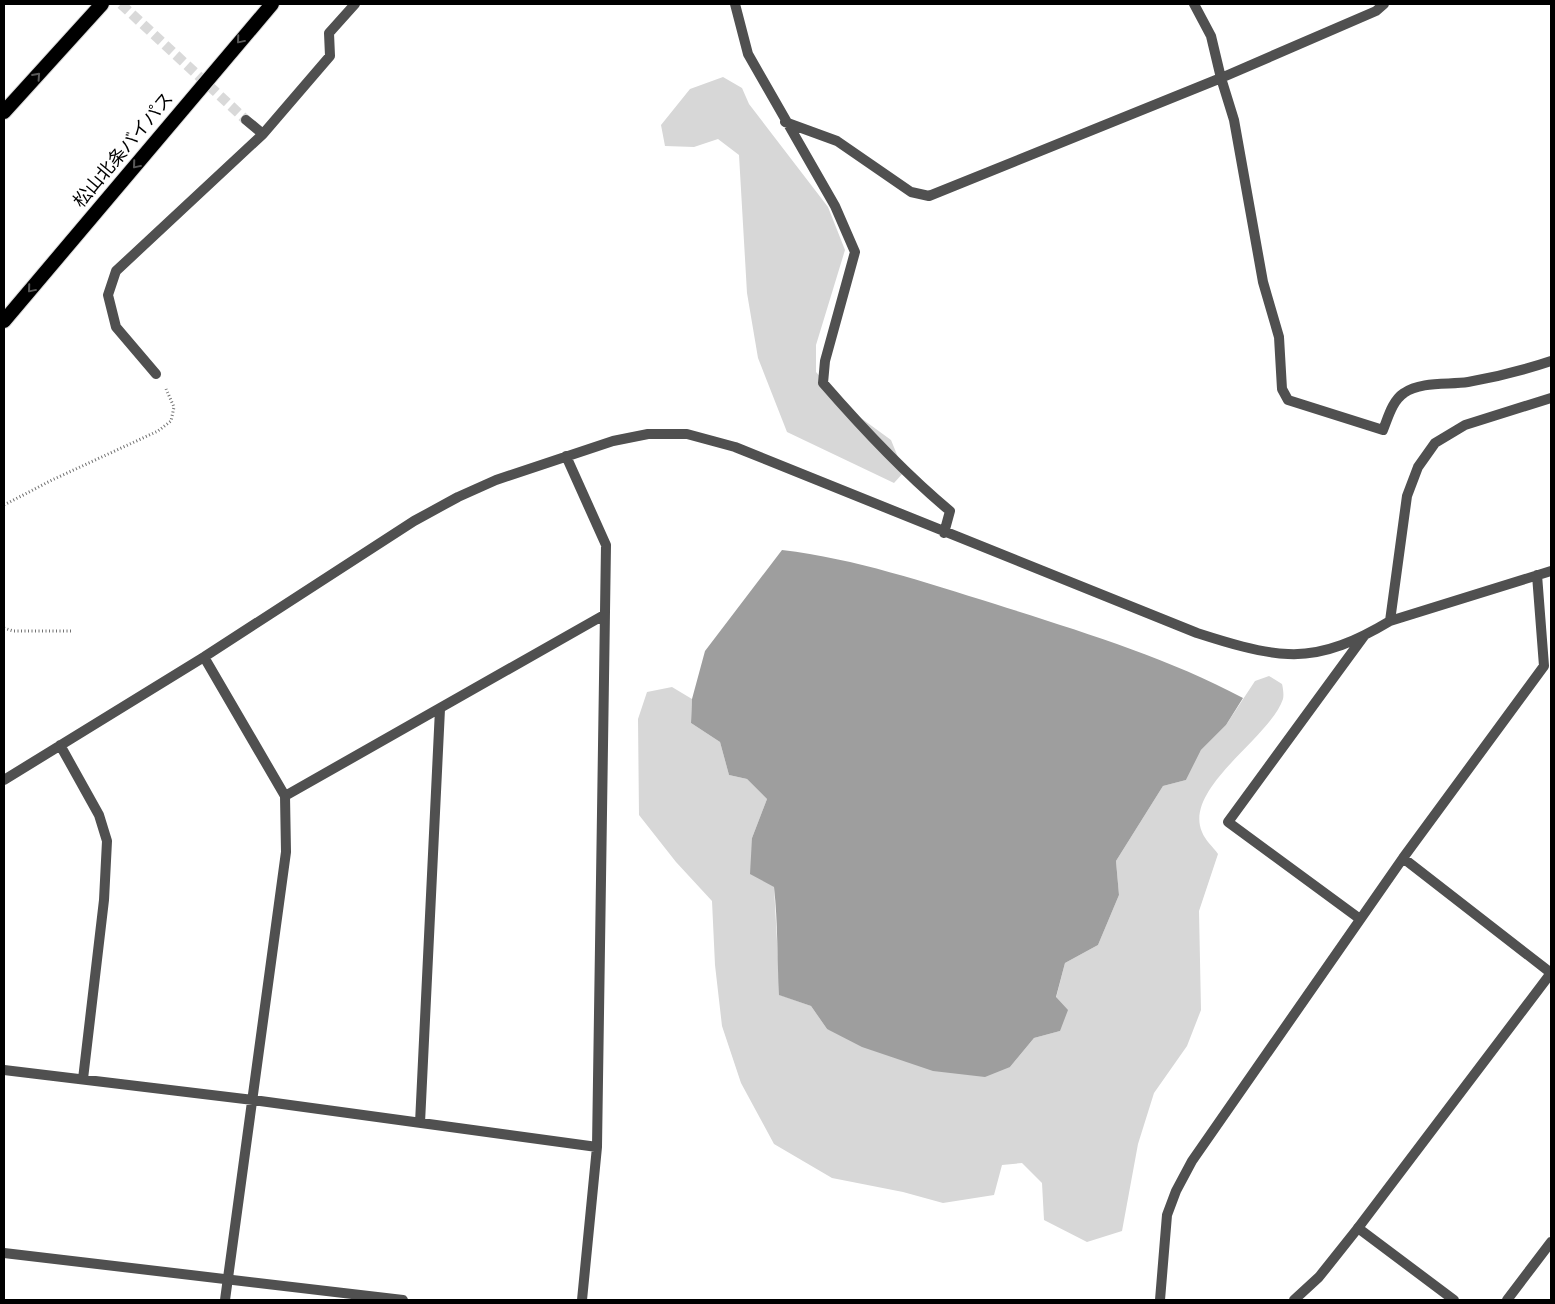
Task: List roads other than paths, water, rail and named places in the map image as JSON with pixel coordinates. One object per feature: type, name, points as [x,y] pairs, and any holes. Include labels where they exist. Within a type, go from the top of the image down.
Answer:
[{"type":"highway","points":[[4,112],[102,4]]},
{"type":"highway","name":"松山北条バイパス","points":[[4,321],[272,4]]},
{"type":"street","points":[[156,374],[116,327],[108,295],[116,271],[263,134],[330,56],[329,33],[355,4]]},
{"type":"street","points":[[735,4],[748,54],[785,122],[835,206],[855,252],[825,361],[823,383],[880,448],[917,484],[950,511],[944,533]]},
{"type":"street","points":[[1194,4],[1211,36],[1234,120],[1263,282],[1279,336],[1282,389],[1288,400],[1384,430],[1394,405],[1404,393],[1426,386],[1468,382],[1518,372],[1551,360]]},
{"type":"street","points":[[785,122],[837,141],[911,192],[929,196],[1221,78],[1376,12],[1384,4]]},
{"type":"street","points":[[246,120],[263,134]]},
{"type":"street","points":[[1390,621],[1407,496],[1418,467],[1426,455],[1435,443],[1465,425],[1551,398]]},
{"type":"street","points":[[4,780],[204,657],[414,521],[496,480],[613,441],[648,434],[687,434],[735,447],[1197,634],[1231,644],[1288,654],[1321,651],[1364,636],[1390,621],[1551,571]]},
{"type":"street","points":[[566,456],[606,545],[597,1147],[582,1300]]},
{"type":"street","points":[[1160,1300],[1167,1216],[1192,1161],[1403,858],[1544,666],[1537,575]]},
{"type":"street","points":[[286,796],[604,615]]},
{"type":"street","points":[[1360,919],[1228,822],[1364,636]]},
{"type":"street","points":[[204,657],[286,796],[286,852],[225,1300]]},
{"type":"street","points":[[420,1123],[440,709]]},
{"type":"street","points":[[60,745],[99,815],[107,841],[104,900],[82,1079]]},
{"type":"street","points":[[1294,1300],[1319,1277],[1358,1228],[1551,973],[1403,858]]},
{"type":"street","points":[[4,1070],[253,1100],[597,1147]]},
{"type":"street","points":[[1358,1228],[1454,1300]]},
{"type":"street","points":[[1507,1300],[1551,1242]]},
{"type":"street","points":[[4,1253],[403,1300]]},
{"type":"tunnel","points":[[121,4],[246,120]]}]
